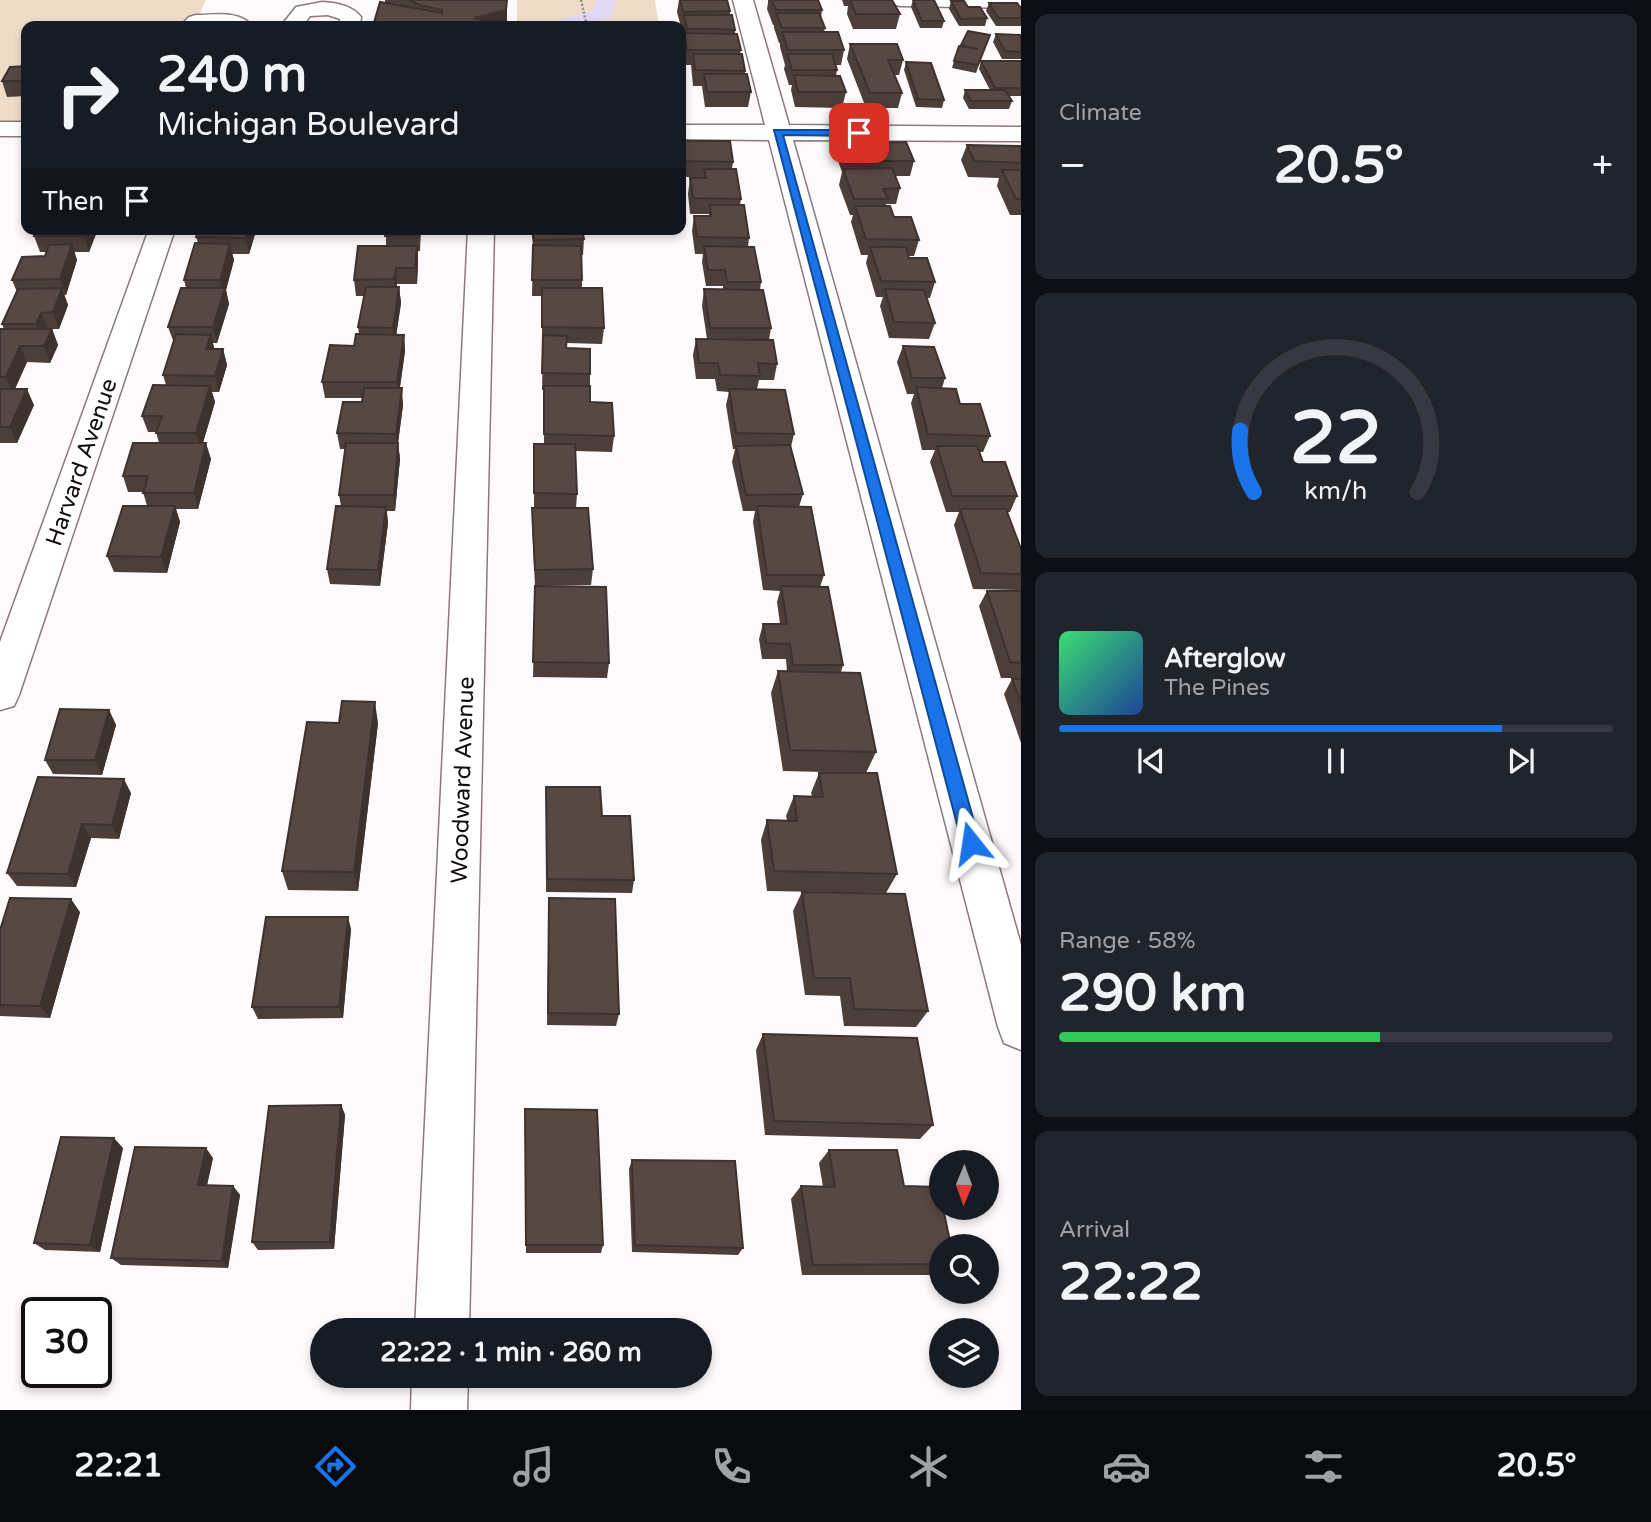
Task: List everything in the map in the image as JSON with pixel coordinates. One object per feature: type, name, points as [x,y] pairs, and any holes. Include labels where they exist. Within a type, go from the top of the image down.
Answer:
[{"type":"street","points":[[196,21],[205,0]]},
{"type":"street","points":[[743,0],[1021,1027]]},
{"type":"street","points":[[900,0],[1021,2]]},
{"type":"street","points":[[295,21],[303,10],[324,8],[343,11],[351,17],[350,21]]},
{"type":"street","points":[[0,129],[21,129]]},
{"type":"street","points":[[686,132],[1021,134]]},
{"type":"street","name":"Harvard Avenue","points":[[0,695],[160,235]]},
{"type":"street","name":"Woodward Avenue","points":[[442,1318],[481,235]]},
{"type":"street","points":[[439,1410],[440,1388]]},
{"type":"path","points":[[581,0],[586,21]]},
{"type":"shaded area","points":[[0,0],[206,0],[196,21],[21,21],[21,129],[0,128]]},
{"type":"shaded area","points":[[517,0],[655,0],[658,21],[517,21]]},
{"type":"building","points":[[409,0],[507,0],[506,10],[474,18],[486,21],[374,21],[380,2],[442,13],[442,10]]},
{"type":"building","points":[[680,0],[727,0],[730,11],[683,12]]},
{"type":"building","points":[[772,0],[818,0],[822,10],[776,10]]},
{"type":"building","points":[[850,0],[892,0],[900,14],[856,14]]},
{"type":"building","points":[[913,0],[934,0],[944,21],[922,21]]},
{"type":"building","points":[[951,1],[964,1],[968,7],[980,7],[987,18],[961,19]]},
{"type":"building","points":[[989,3],[1017,3],[1021,8],[1021,18],[998,18]]},
{"type":"building","points":[[776,13],[819,13],[825,28],[782,28]]},
{"type":"building","points":[[684,15],[732,15],[735,30],[687,29]]},
{"type":"building","points":[[968,31],[990,35],[978,65],[954,61],[959,46],[978,49],[961,45]]},
{"type":"building","points":[[782,32],[838,32],[844,50],[788,50]]},
{"type":"building","points":[[686,33],[737,34],[741,50],[687,50]]},
{"type":"building","points":[[996,34],[1021,35],[1021,52],[1005,51]]},
{"type":"building","points":[[850,44],[897,44],[903,60],[888,60],[902,93],[870,93]]},
{"type":"building","points":[[693,54],[742,54],[745,71],[695,70]]},
{"type":"building","points":[[787,54],[832,54],[837,70],[792,70]]},
{"type":"building","points":[[981,61],[1021,61],[1021,88],[995,88]]},
{"type":"building","points":[[906,62],[931,63],[944,100],[918,99]]},
{"type":"building","points":[[21,66],[21,81],[2,81],[10,67]]},
{"type":"building","points":[[704,74],[747,74],[751,92],[707,92]]},
{"type":"building","points":[[794,75],[840,76],[846,92],[798,92]]},
{"type":"building","points":[[965,90],[1005,90],[1012,101],[971,101]]},
{"type":"building","points":[[686,141],[730,141],[733,162],[686,161]]},
{"type":"building","points":[[906,142],[914,161],[848,161],[840,143]]},
{"type":"building","points":[[967,145],[1021,146],[1021,163],[974,161]]},
{"type":"building","points":[[892,168],[900,188],[883,189],[888,199],[854,199],[843,169]]},
{"type":"building","points":[[704,169],[736,169],[741,199],[693,198],[690,178],[706,178]]},
{"type":"building","points":[[1002,170],[1021,170],[1021,199],[1016,199]]},
{"type":"building","points":[[710,205],[744,205],[749,238],[697,237],[694,216],[711,216]]},
{"type":"building","points":[[855,206],[890,206],[894,217],[911,217],[919,240],[866,239]]},
{"type":"building","points":[[34,235],[84,235],[84,236]]},
{"type":"building","points":[[197,235],[247,235],[246,238],[196,237]]},
{"type":"building","points":[[534,235],[583,235],[584,239],[534,240]]},
{"type":"building","points":[[195,243],[230,244],[220,280],[184,280]]},
{"type":"building","points":[[72,244],[60,279],[12,280],[22,257],[45,256],[49,245]]},
{"type":"building","points":[[533,245],[581,246],[582,280],[532,280]]},
{"type":"building","points":[[358,246],[417,246],[415,268],[396,268],[394,279],[354,280]]},
{"type":"building","points":[[704,246],[754,247],[761,282],[727,282],[725,270],[708,270]]},
{"type":"building","points":[[870,247],[906,247],[909,258],[927,258],[935,282],[881,281]]},
{"type":"building","points":[[366,287],[399,287],[393,328],[358,327]]},
{"type":"building","points":[[62,288],[53,312],[41,313],[36,324],[2,324],[18,289]]},
{"type":"building","points":[[181,288],[225,288],[213,327],[168,327]]},
{"type":"building","points":[[542,288],[602,288],[604,328],[542,327]]},
{"type":"building","points":[[704,289],[763,290],[771,328],[710,328]]},
{"type":"building","points":[[885,289],[924,290],[935,323],[894,322]]},
{"type":"building","points":[[0,329],[52,329],[44,346],[20,346],[6,377],[0,377]]},
{"type":"building","points":[[176,334],[211,335],[206,349],[223,349],[215,376],[163,375]]},
{"type":"building","points":[[356,334],[404,335],[397,382],[322,382],[330,345],[354,346]]},
{"type":"building","points":[[543,335],[567,336],[566,348],[590,349],[590,374],[542,373]]},
{"type":"building","points":[[696,339],[773,340],[777,364],[758,363],[760,376],[720,375],[718,363],[699,363]]},
{"type":"building","points":[[903,346],[934,347],[945,378],[912,378]]},
{"type":"building","points":[[153,385],[210,386],[196,433],[156,433],[162,416],[142,416]]},
{"type":"building","points":[[544,386],[590,386],[590,402],[612,403],[614,436],[544,434]]},
{"type":"building","points":[[916,387],[956,389],[960,404],[980,404],[990,436],[928,434]]},
{"type":"building","points":[[364,388],[402,388],[396,434],[337,433],[343,402],[362,402]]},
{"type":"building","points":[[0,389],[27,389],[10,427],[0,427]]},
{"type":"building","points":[[729,389],[785,390],[794,434],[736,433]]},
{"type":"building","points":[[133,443],[206,443],[194,493],[143,493],[148,476],[123,476]]},
{"type":"building","points":[[346,443],[398,443],[394,495],[339,495]]},
{"type":"building","points":[[534,444],[575,444],[577,494],[534,493]]},
{"type":"building","points":[[790,445],[803,494],[746,495],[736,446]]},
{"type":"building","points":[[937,446],[977,446],[983,462],[1005,462],[1017,496],[952,496]]},
{"type":"building","points":[[123,506],[175,506],[161,557],[107,556]]},
{"type":"building","points":[[336,506],[386,507],[378,570],[327,569]]},
{"type":"building","points":[[757,506],[811,507],[824,575],[767,575]]},
{"type":"building","points":[[532,508],[588,508],[593,569],[535,570]]},
{"type":"building","points":[[960,509],[1006,509],[1021,549],[1021,574],[981,573]]},
{"type":"building","points":[[535,586],[606,587],[609,663],[533,662]]},
{"type":"building","points":[[781,586],[828,587],[843,665],[793,665],[790,644],[766,643],[763,624],[787,624]]},
{"type":"building","points":[[987,591],[1021,591],[1021,663],[1010,662]]},
{"type":"building","points":[[778,671],[860,673],[876,752],[790,750]]},
{"type":"building","points":[[1012,679],[1021,679],[1021,702]]},
{"type":"building","points":[[342,701],[375,702],[354,872],[282,871],[307,722],[339,723]]},
{"type":"building","points":[[60,709],[109,710],[95,760],[45,760]]},
{"type":"building","points":[[819,773],[877,773],[897,874],[774,871],[767,820],[797,821],[794,796],[823,797]]},
{"type":"building","points":[[38,777],[124,779],[112,825],[82,824],[68,874],[7,873]]},
{"type":"building","points":[[546,787],[600,787],[602,816],[630,816],[634,880],[547,879]]},
{"type":"building","points":[[802,892],[905,894],[928,1011],[854,1009],[850,978],[814,978]]},
{"type":"building","points":[[10,898],[71,899],[40,1006],[0,1005],[0,930]]},
{"type":"building","points":[[549,898],[615,899],[619,1014],[548,1013]]},
{"type":"building","points":[[266,917],[348,917],[339,1007],[252,1007]]},
{"type":"building","points":[[763,1034],[917,1038],[933,1125],[774,1121]]},
{"type":"building","points":[[341,1105],[330,1242],[252,1242],[269,1106]]},
{"type":"building","points":[[525,1109],[597,1110],[603,1245],[526,1245]]},
{"type":"building","points":[[61,1137],[114,1138],[90,1245],[34,1243]]},
{"type":"building","points":[[135,1147],[206,1148],[198,1185],[233,1186],[222,1261],[111,1258]]},
{"type":"building","points":[[829,1150],[897,1150],[904,1186],[929,1187],[929,1220],[946,1220],[948,1234],[929,1234],[929,1264],[813,1265],[801,1186],[835,1187]]},
{"type":"building","points":[[632,1160],[735,1161],[743,1248],[635,1245]]},
{"type":"waterway","points":[[577,21],[603,14],[606,0]]},
{"type":"route","points":[[859,133],[778,132],[971,843]]}]
